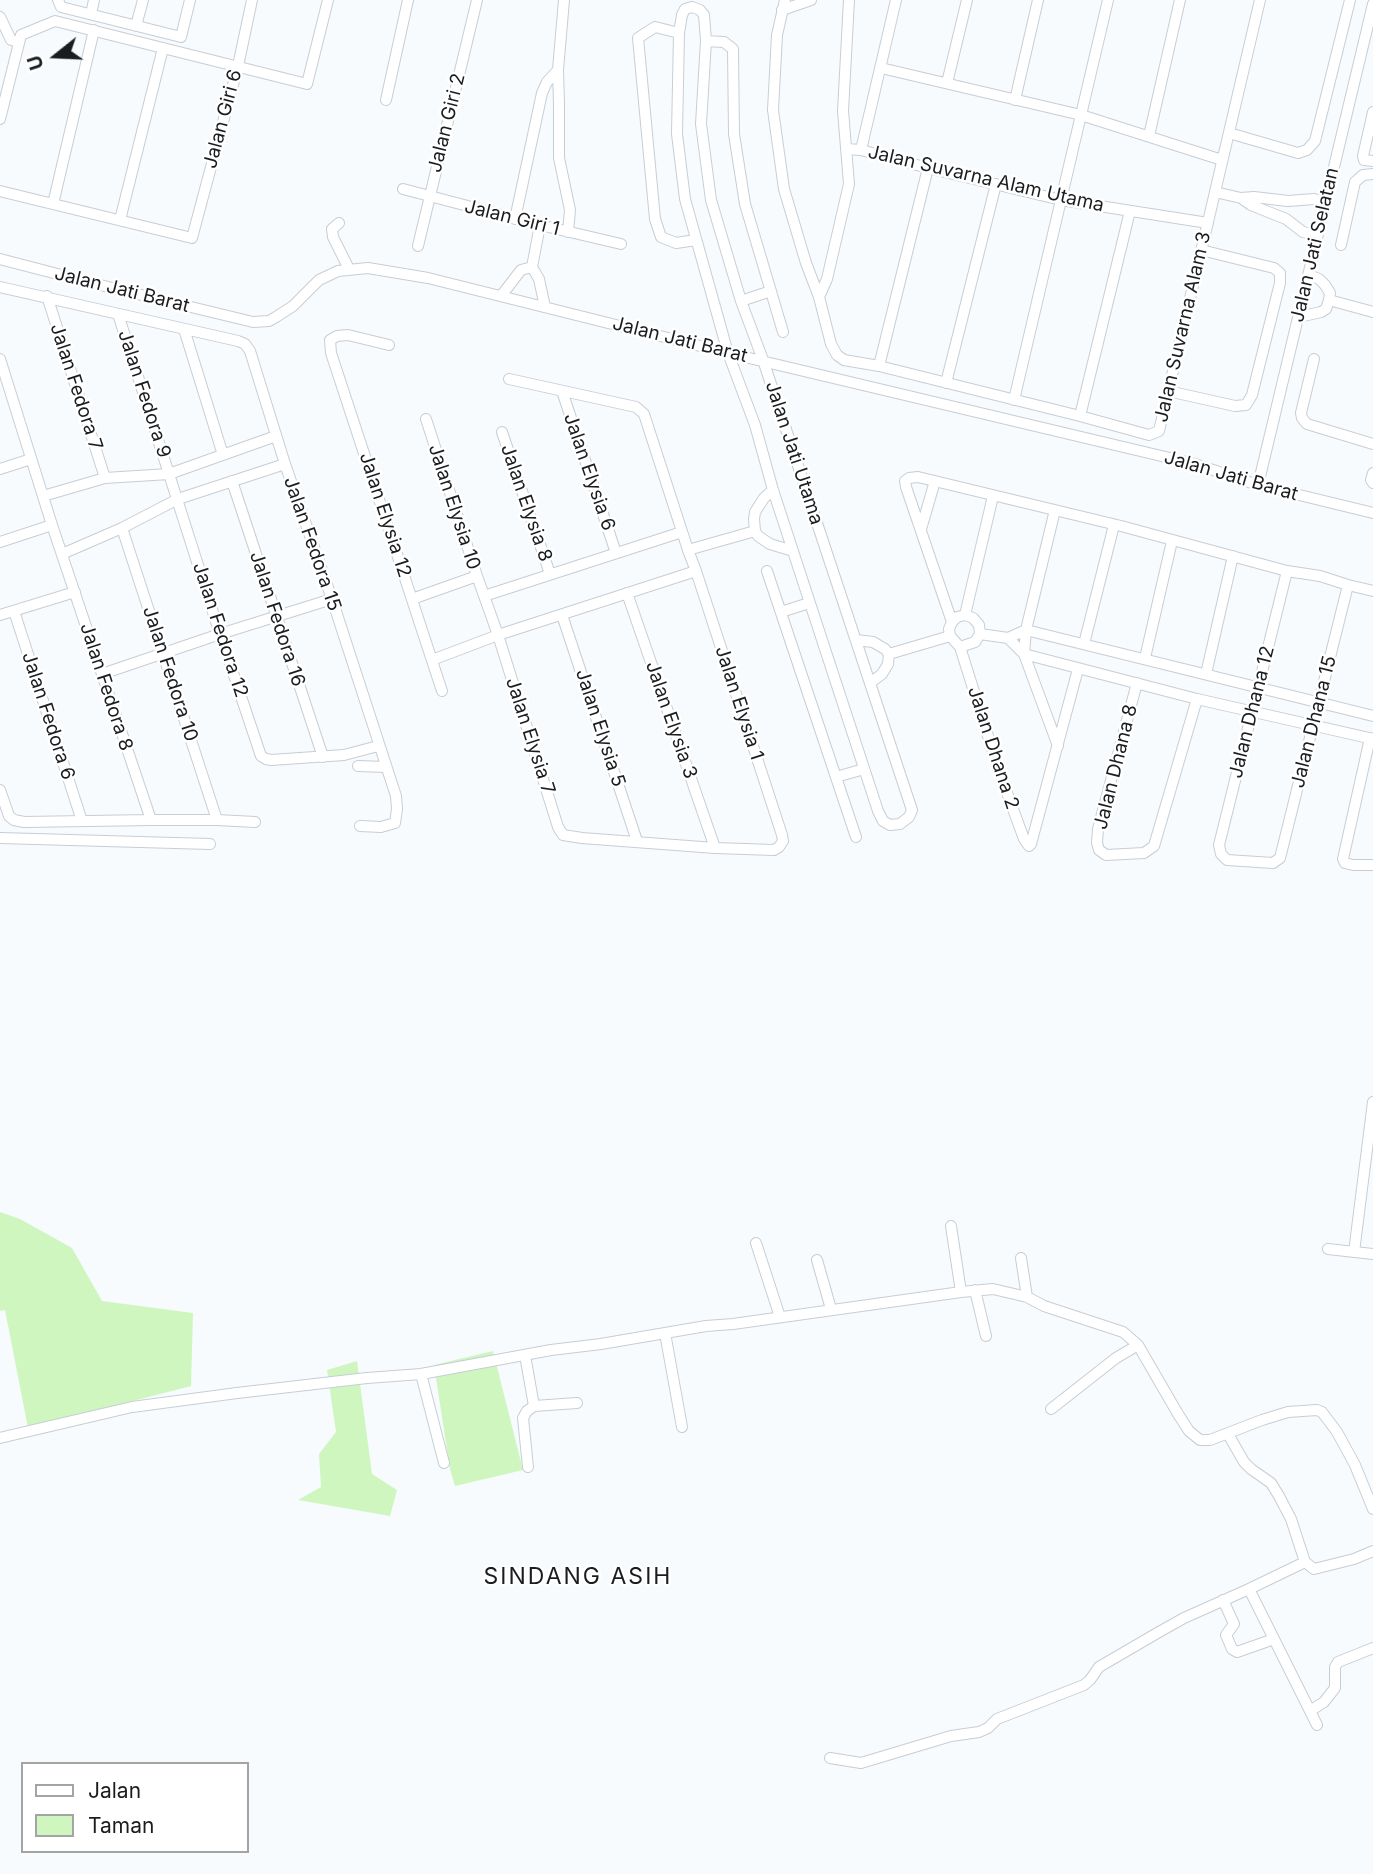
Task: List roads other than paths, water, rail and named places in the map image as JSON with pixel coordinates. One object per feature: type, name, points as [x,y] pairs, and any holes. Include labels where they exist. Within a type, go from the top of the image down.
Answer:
[{"type":"street","points":[[58,0],[61,7],[181,37],[190,0]]},
{"type":"street","points":[[90,14],[94,0]]},
{"type":"street","points":[[136,26],[143,0]]},
{"type":"street","name":"Jalan Giri 6","points":[[120,220],[192,238],[238,66],[252,0]]},
{"type":"street","points":[[0,17],[11,40],[20,39],[55,21],[307,85],[328,0]]},
{"type":"street","points":[[386,100],[408,0]]},
{"type":"street","name":"Jalan Giri 2","points":[[418,246],[477,0]]},
{"type":"street","points":[[564,0],[558,70],[559,158],[570,210],[568,232]]},
{"type":"street","points":[[811,0],[784,5],[777,36],[774,110],[784,189],[819,297],[831,344],[837,355],[844,360],[1080,416],[1130,211]]},
{"type":"street","points":[[819,297],[827,279],[849,184],[843,111],[849,0]]},
{"type":"street","points":[[861,150],[896,0]]},
{"type":"street","points":[[947,83],[967,0]]},
{"type":"street","points":[[1014,100],[1038,0]]},
{"type":"street","points":[[1014,400],[1108,0]]},
{"type":"street","points":[[1149,136],[1180,0]]},
{"type":"street","name":"Jalan Suvarna Alam 3","points":[[1080,416],[1149,435],[1158,431],[1260,0]]},
{"type":"street","points":[[1229,134],[1298,153],[1307,150],[1315,141],[1350,0]]},
{"type":"street","name":"Jalan Jati Selatan","points":[[1258,485],[1373,4]]},
{"type":"street","name":"Jalan Jati Utama","points":[[692,7],[700,10],[704,15],[706,41],[701,124],[711,200],[741,301],[912,810],[909,817],[900,824],[890,825],[883,821],[878,811],[809,603],[755,425],[728,353],[696,240],[685,199],[677,134],[679,33],[685,9],[692,7]]},
{"type":"street","points":[[679,33],[656,27],[638,38],[655,219],[661,237],[676,243],[696,240]]},
{"type":"street","points":[[53,204],[94,30]]},
{"type":"street","points":[[0,119],[20,39]]},
{"type":"street","points":[[706,41],[724,42],[733,49],[734,134],[745,204],[783,332]]},
{"type":"street","points":[[0,191],[120,220],[163,48]]},
{"type":"street","points":[[881,68],[1081,115],[1222,160]]},
{"type":"street","points":[[515,219],[542,93],[547,82],[558,70]]},
{"type":"street","points":[[0,72],[10,78]]},
{"type":"street","points":[[1373,112],[1363,156],[1364,160],[1373,161]]},
{"type":"street","name":"Jalan Suvarna Alam Utama","points":[[847,149],[861,150],[1061,200],[1208,223]]},
{"type":"street","points":[[878,366],[928,168]]},
{"type":"street","points":[[1341,245],[1355,182],[1360,177],[1373,174]]},
{"type":"street","points":[[946,383],[996,184]]},
{"type":"street","name":"Jalan Giri 1","points":[[403,189],[621,244]]},
{"type":"street","points":[[1215,192],[1241,198],[1288,201],[1314,199],[1325,202]]},
{"type":"street","points":[[1241,198],[1251,205],[1286,219],[1303,232],[1317,235]]},
{"type":"street","points":[[339,223],[332,229],[333,237],[349,269]]},
{"type":"street","points":[[540,225],[532,267],[539,279],[545,307]]},
{"type":"street","points":[[1168,391],[1246,405],[1252,395],[1280,283],[1280,273],[1274,268],[1201,250]]},
{"type":"street","name":"Jalan Jati Barat","points":[[0,258],[253,322],[269,321],[293,306],[319,280],[338,271],[368,268],[428,278],[728,353],[1195,464],[1258,485],[1373,513]]},
{"type":"street","points":[[501,296],[521,270],[532,267]]},
{"type":"street","points":[[1299,317],[1321,312],[1329,300],[1330,293],[1325,285],[1320,279],[1309,275]]},
{"type":"street","points":[[0,286],[184,329],[223,455]]},
{"type":"street","points":[[741,301],[771,291]]},
{"type":"street","name":"Jalan Fedora 7","points":[[47,296],[105,478]]},
{"type":"street","points":[[1329,300],[1373,312]]},
{"type":"street","name":"Jalan Fedora 9","points":[[118,314],[178,499]]},
{"type":"street","name":"Jalan Fedora 15","points":[[184,329],[238,341],[244,344],[253,359],[285,464],[396,796],[395,823],[381,827],[360,826]]},
{"type":"street","name":"Jalan Elysia 12","points":[[389,345],[348,335],[330,340],[331,353],[442,691]]},
{"type":"street","name":"Jalan Fedora 8","points":[[0,359],[52,525],[151,820]]},
{"type":"street","points":[[1314,359],[1301,412],[1302,418],[1307,424],[1373,444]]},
{"type":"street","points":[[509,379],[562,391]]},
{"type":"street","name":"Jalan Elysia 1","points":[[562,391],[636,407],[645,414],[783,841],[774,849],[715,848]]},
{"type":"street","name":"Jalan Elysia 6","points":[[562,391],[616,553]]},
{"type":"street","name":"Jalan Elysia 10","points":[[426,419],[498,635]]},
{"type":"street","name":"Jalan Elysia 8","points":[[502,432],[550,574]]},
{"type":"street","points":[[43,496],[105,478],[169,474],[276,436]]},
{"type":"street","points":[[0,468],[31,459]]},
{"type":"street","points":[[62,554],[122,528],[178,499],[285,464]]},
{"type":"street","points":[[952,622],[905,481],[909,478],[918,477],[1055,510],[1373,591]]},
{"type":"street","name":"Jalan Fedora 16","points":[[232,481],[323,757]]},
{"type":"street","points":[[920,530],[935,481]]},
{"type":"street","points":[[773,489],[755,512],[755,531],[770,544],[793,551]]},
{"type":"street","points":[[965,615],[993,496]]},
{"type":"street","name":"Jalan Fedora 12","points":[[178,499],[261,756],[265,760],[323,757]]},
{"type":"street","points":[[1055,510],[1026,630],[1024,653],[1058,746]]},
{"type":"street","points":[[0,542],[52,525]]},
{"type":"street","points":[[1084,644],[1114,525]]},
{"type":"street","name":"Jalan Fedora 10","points":[[122,528],[217,820]]},
{"type":"street","points":[[688,550],[755,531]]},
{"type":"street","points":[[484,596],[682,532]]},
{"type":"street","points":[[1145,658],[1172,541]]},
{"type":"street","points":[[1206,674],[1233,556]]},
{"type":"street","points":[[432,660],[498,635],[696,570]]},
{"type":"street","name":"Jalan Dhana 12","points":[[1280,858],[1273,863],[1227,860],[1221,854],[1219,845],[1287,571]]},
{"type":"street","points":[[767,572],[856,837]]},
{"type":"street","points":[[412,599],[477,576]]},
{"type":"street","name":"Jalan Dhana 15","points":[[1280,858],[1348,585]]},
{"type":"street","points":[[0,615],[75,592]]},
{"type":"street","name":"Jalan Elysia 3","points":[[627,593],[715,848]]},
{"type":"street","points":[[102,674],[332,599]]},
{"type":"street","points":[[781,612],[809,603]]},
{"type":"street","name":"Jalan Fedora 6","points":[[14,611],[82,821]]},
{"type":"street","name":"Jalan Elysia 5","points":[[562,615],[637,841]]},
{"type":"street","points":[[965,615],[973,618],[979,625],[980,634],[975,642],[960,648],[950,636],[952,622],[965,615]]},
{"type":"street","points":[[980,634],[1008,638],[1026,630],[1373,716]]},
{"type":"street","name":"Jalan Elysia 7","points":[[498,635],[558,827],[563,835],[637,841]]},
{"type":"street","points":[[889,654],[950,636]]},
{"type":"street","points":[[1008,638],[1024,653],[1078,669],[1372,739],[1343,859],[1345,863],[1353,865],[1373,865]]},
{"type":"street","points":[[856,640],[873,642],[889,654],[886,669],[870,683]]},
{"type":"street","name":"Jalan Dhana 2","points":[[960,648],[999,771],[1029,846],[1058,746]]},
{"type":"street","points":[[1058,746],[1078,669]]},
{"type":"street","name":"Jalan Dhana 8","points":[[1137,683],[1098,829],[1099,850],[1106,855],[1144,853],[1154,846],[1196,699]]},
{"type":"street","points":[[323,757],[356,753],[379,746]]},
{"type":"street","points":[[358,766],[386,766]]},
{"type":"street","points":[[836,777],[864,769]]},
{"type":"street","points":[[0,790],[9,816],[24,822],[255,822]]},
{"type":"street","points":[[0,838],[210,844]]},
{"type":"street","points":[[637,841],[715,848]]},
{"type":"street","points":[[1354,1252],[1373,1101]]},
{"type":"street","points":[[951,1226],[961,1292]]},
{"type":"street","points":[[756,1243],[780,1317]]},
{"type":"street","points":[[1328,1249],[1373,1254]]},
{"type":"street","points":[[1021,1258],[1027,1297]]},
{"type":"street","points":[[817,1260],[831,1310]]},
{"type":"street","points":[[0,1438],[132,1407],[249,1391],[421,1374],[665,1333],[993,1289],[1027,1297],[1044,1306],[1118,1330],[1138,1345],[1189,1431],[1200,1440],[1210,1440],[1288,1412],[1322,1412],[1337,1432],[1373,1509]]},
{"type":"street","points":[[975,1290],[986,1336]]},
{"type":"street","points":[[665,1333],[682,1427]]},
{"type":"street","points":[[1051,1409],[1116,1358],[1138,1345]]},
{"type":"street","points":[[525,1355],[534,1406]]},
{"type":"street","points":[[421,1374],[444,1463]]},
{"type":"street","points":[[528,1467],[523,1418],[527,1410],[534,1406],[577,1403]]},
{"type":"street","points":[[1228,1434],[1244,1462],[1271,1483],[1279,1496],[1291,1519],[1305,1562],[1314,1569],[1354,1559],[1373,1551]]},
{"type":"street","points":[[830,1758],[861,1763],[951,1736],[979,1732],[997,1719],[1084,1685],[1099,1667],[1184,1618],[1305,1562]]},
{"type":"street","points":[[1249,1589],[1317,1726]]},
{"type":"street","points":[[1223,1600],[1234,1624],[1226,1636],[1232,1649],[1237,1652],[1274,1639]]},
{"type":"street","points":[[1310,1711],[1329,1697],[1335,1688],[1335,1667],[1338,1662],[1373,1648]]},
{"type":"district","name":"SINDANG ASIH","points":[[578,1577]]}]
